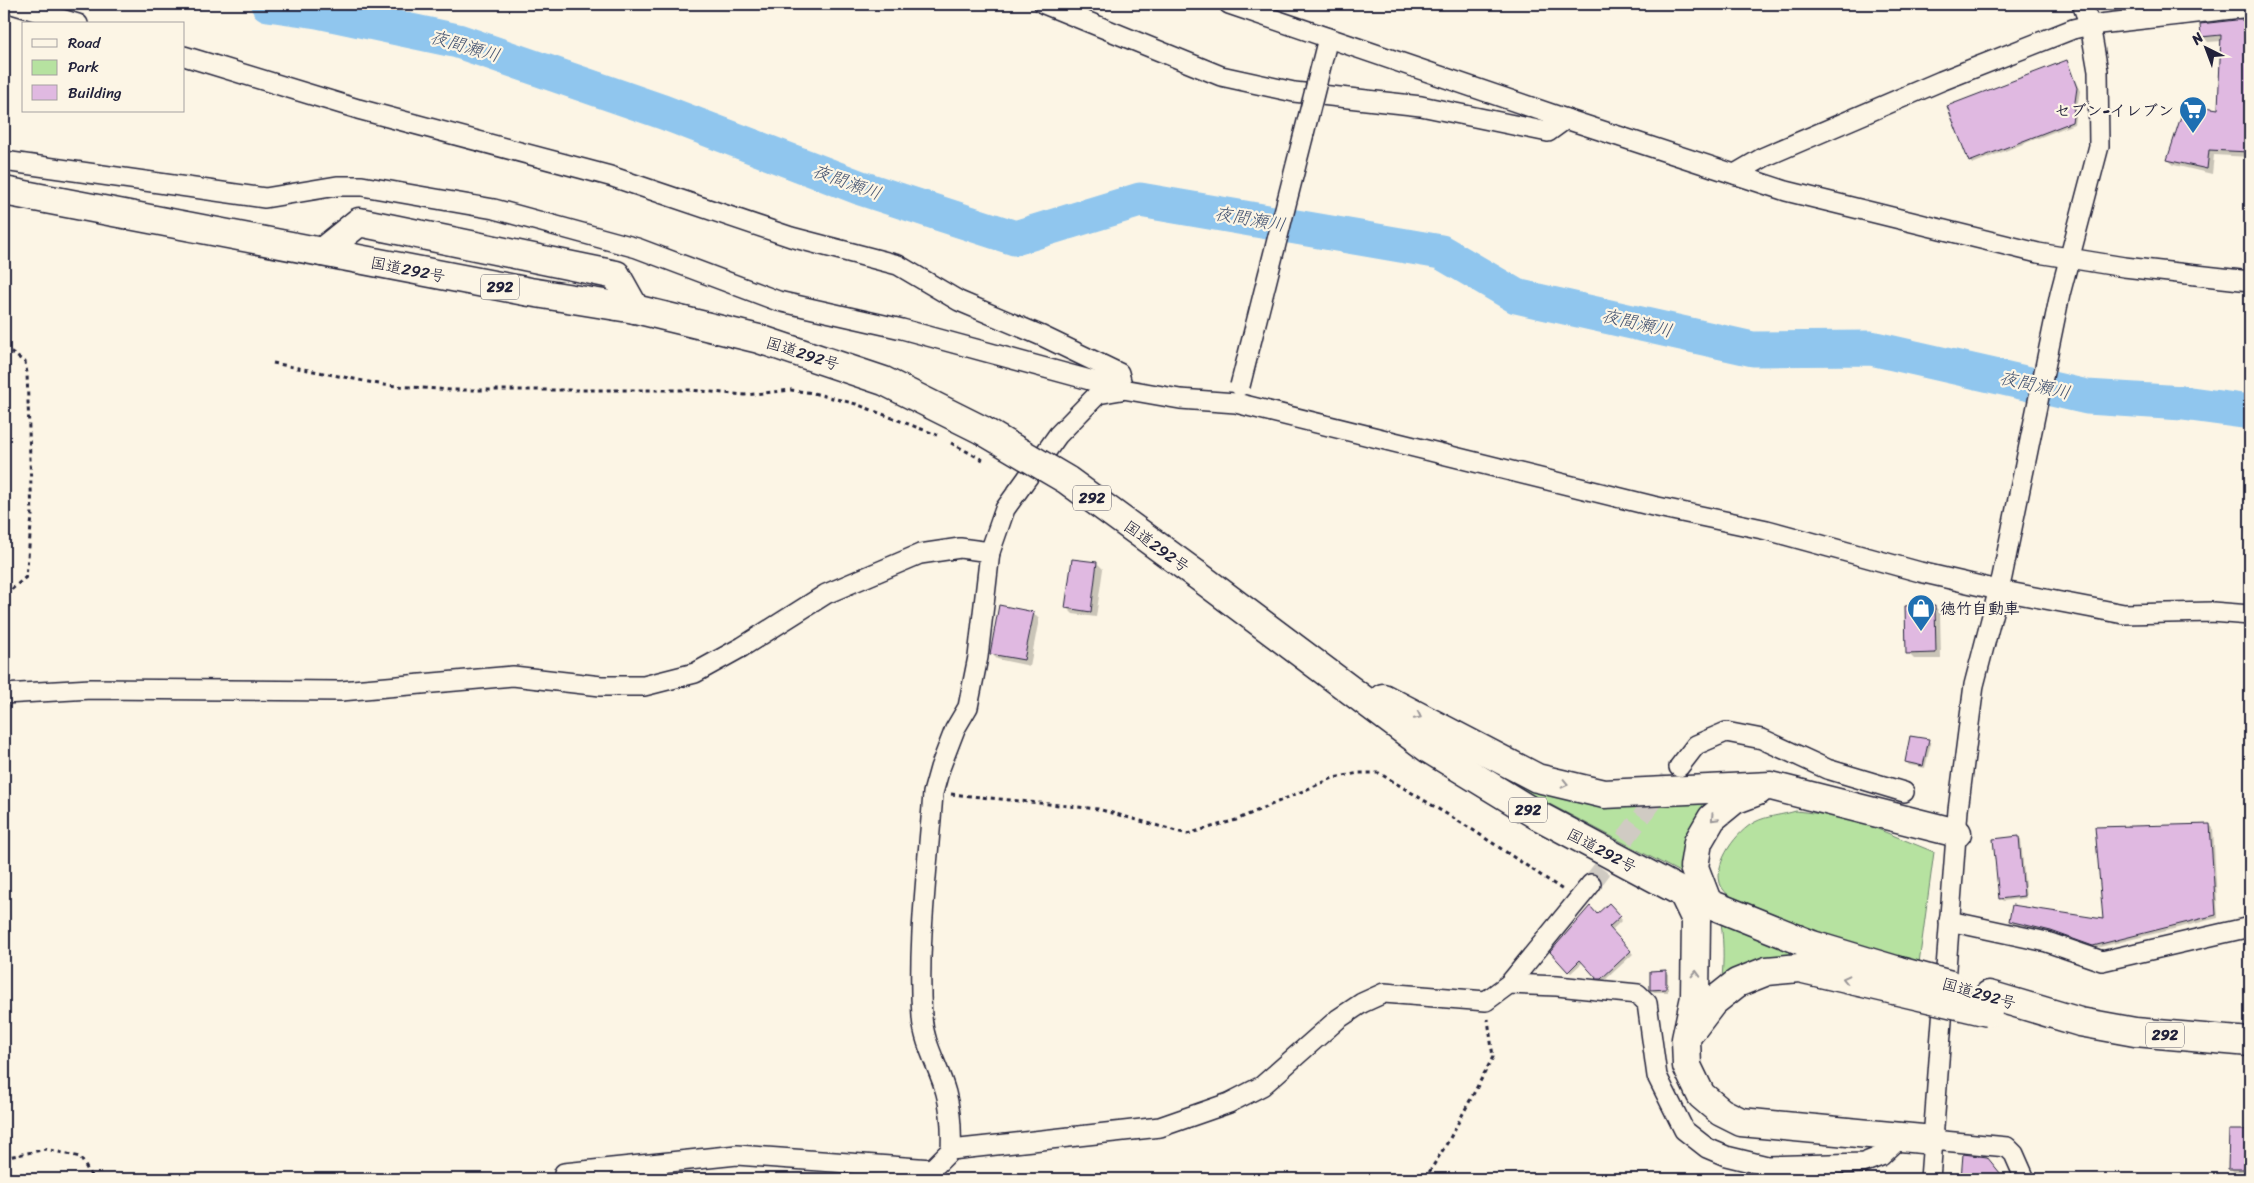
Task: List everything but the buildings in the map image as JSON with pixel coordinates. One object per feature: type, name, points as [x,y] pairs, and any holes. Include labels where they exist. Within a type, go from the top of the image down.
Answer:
[{"type":"highway","name":"国道292号","points":[[4,191],[530,292],[635,310],[759,338],[884,380],[982,430],[1068,480],[1429,749],[1537,815],[1695,897],[1896,981]]},
{"type":"highway","points":[[322,252],[359,222],[616,275],[635,310]]},
{"type":"highway","points":[[1312,662],[1537,778],[1604,794],[1771,786],[1957,833]]},
{"type":"highway","points":[[1771,786],[1734,800],[1712,818],[1698,842],[1694,868],[1696,920],[1695,997],[1686,1039],[1687,1066],[1701,1095],[1721,1112],[1741,1122],[1933,1140]]},
{"type":"highway","points":[[1686,1039],[1713,1002],[1736,983],[1767,971],[1800,968],[1896,981]]},
{"type":"highway","name":"292","points":[[1896,981],[1988,1004],[2135,1032],[2250,1042]]},
{"type":"street","points":[[12,4],[71,22]]},
{"type":"street","points":[[1044,4],[1221,76],[1294,92],[1421,106],[1548,132],[1566,119]]},
{"type":"street","points":[[1229,4],[1566,119],[1786,191],[2038,253],[2124,267],[2250,281]]},
{"type":"street","points":[[1930,1179],[1949,921],[1974,686],[2000,584],[2069,258],[2099,146],[2098,71],[2090,25],[2082,4]]},
{"type":"street","points":[[1735,174],[1764,157],[1940,81],[2073,29],[2090,25],[2250,7]]},
{"type":"street","points":[[1238,395],[1328,38]]},
{"type":"street","points":[[185,56],[358,109],[610,176],[791,237],[898,265],[959,301],[1042,336],[1119,373],[1123,389]]},
{"type":"street","points":[[4,161],[266,198],[337,186],[362,186],[494,209],[637,248],[778,301],[902,329],[1123,389],[1180,399],[1238,395],[1653,506],[1767,530],[1920,572],[2000,584],[2124,614],[2212,612],[2250,615]]},
{"type":"street","points":[[564,1173],[737,1155],[929,1174],[951,1150],[952,1121],[946,1091],[930,1055],[922,1019],[920,973],[933,792],[955,729],[968,706],[978,657],[990,552],[1005,509],[1058,435],[1098,394],[1123,389]]},
{"type":"street","points":[[4,694],[91,690],[340,691],[513,676],[601,686],[644,686],[695,673],[742,647],[826,594],[920,554],[960,548],[990,552]]},
{"type":"street","points":[[1679,767],[1696,745],[1726,732],[1762,739],[1828,769],[1904,792]]},
{"type":"street","points":[[951,1150],[1160,1128],[1229,1103],[1262,1086],[1338,1019],[1362,1003],[1384,993],[1486,1001],[1509,984],[1591,884]]},
{"type":"street","points":[[1949,921],[2047,942],[2102,961],[2250,926]]},
{"type":"street","points":[[1509,984],[1557,986],[1638,994],[1647,1003],[1658,1076],[1684,1130],[1707,1148],[1726,1156],[1767,1166],[1863,1163],[1881,1156],[1902,1136]]},
{"type":"street","points":[[1933,1140],[2008,1147],[2014,1154],[2025,1179]]},
{"type":"path","points":[[4,348],[25,362],[32,516],[26,577],[4,596]]},
{"type":"path","points":[[273,363],[384,385],[451,390],[690,390],[744,395],[791,390],[813,392],[856,404],[940,437]]},
{"type":"path","points":[[948,441],[990,464]]},
{"type":"path","points":[[933,792],[1098,809],[1186,834],[1236,820],[1333,778],[1359,773],[1380,773],[1473,830],[1578,900]]},
{"type":"path","points":[[1425,1179],[1450,1140],[1493,1057],[1486,1001]]},
{"type":"path","points":[[4,1158],[46,1149],[80,1157],[93,1179]]},
{"type":"green space","points":[[1517,775],[1726,795],[1689,877],[1511,784]]},
{"type":"green space","points":[[1796,811],[1848,817],[1934,852],[1919,963],[1866,948],[1738,903],[1725,892],[1720,883],[1720,866],[1728,848],[1741,832],[1764,818]]},
{"type":"green space","points":[[1721,922],[1813,959],[1720,993],[1723,957]]},
{"type":"waterway","name":"夜間瀬川","points":[[268,4],[317,11],[458,41],[663,112],[861,188],[1015,238],[1140,200],[1441,252],[1516,296],[1753,349],[1871,348],[2087,397],[2183,403],[2250,412]]},
{"type":"tunnel","points":[[1591,884],[1679,767]]},
{"type":"place","name":"セブン-イレブン","points":[[2193,134]]},
{"type":"place","name":"徳竹自動車","points":[[1921,632]]}]
